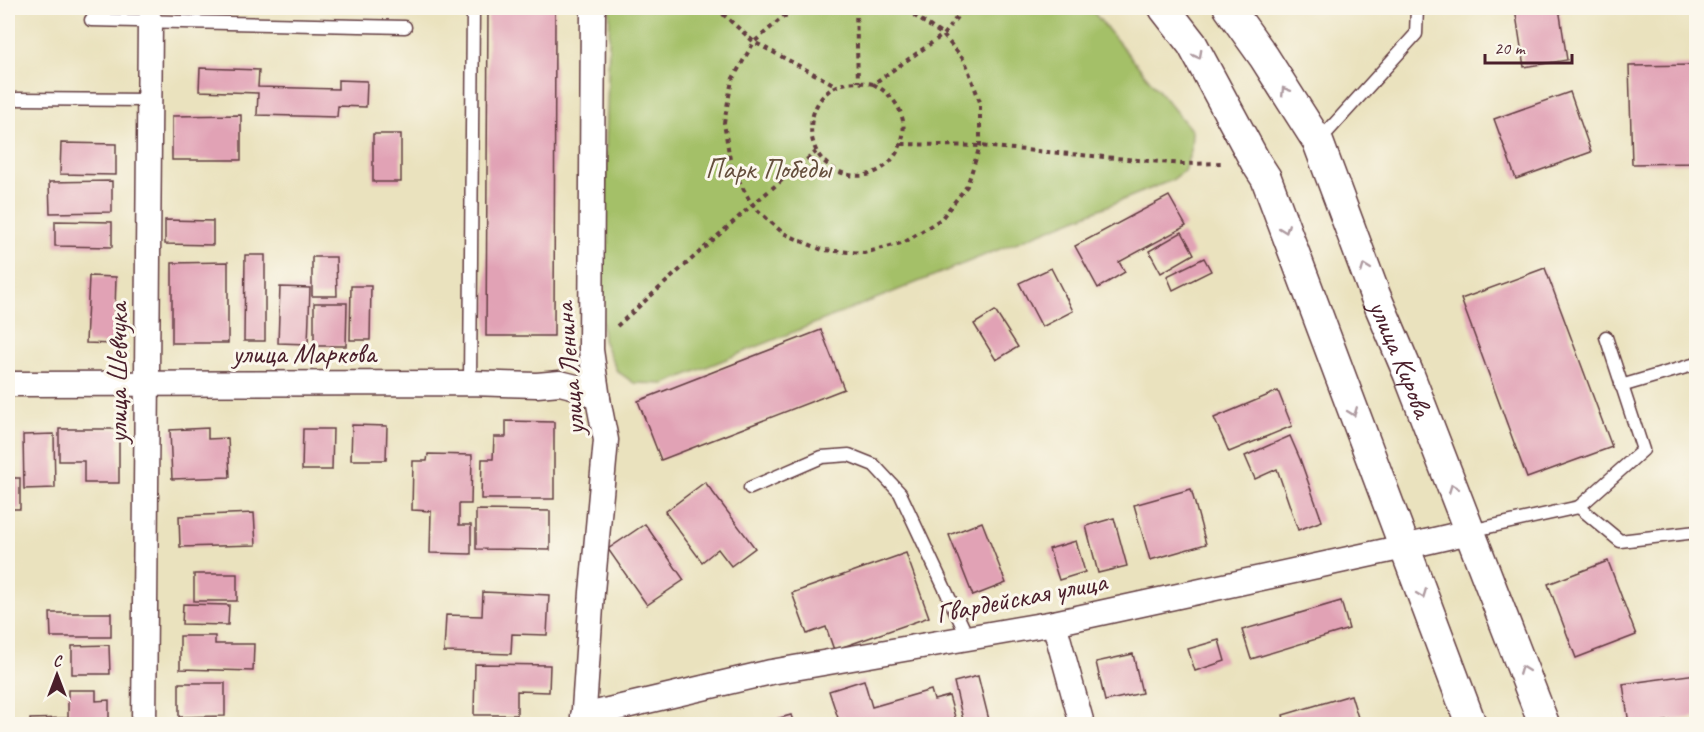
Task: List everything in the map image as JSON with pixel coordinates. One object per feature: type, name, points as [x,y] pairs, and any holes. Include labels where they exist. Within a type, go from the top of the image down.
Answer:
[{"type":"street","name":"улица Ленина","points":[[583,720],[606,440],[591,350],[593,8]]},
{"type":"street","points":[[1164,8],[1191,44],[1266,178],[1471,724]]},
{"type":"street","name":"улица Кирова","points":[[1229,8],[1264,57],[1318,142],[1375,295],[1409,375],[1544,724]]},
{"type":"street","name":"улица Шевчука","points":[[144,724],[150,21]]},
{"type":"street","name":"улица Маркова","points":[[8,384],[470,383],[537,385],[560,383],[584,389],[598,399]]},
{"type":"street","name":"Гвардейская улица","points":[[583,720],[771,672],[1054,623],[1469,532]]},
{"type":"street","points":[[1054,623],[1083,724]]},
{"type":"lane","points":[[470,383],[473,8]]},
{"type":"lane","points":[[1318,142],[1416,34],[1417,8]]},
{"type":"lane","points":[[91,21],[405,27]]},
{"type":"lane","points":[[16,99],[149,100]]},
{"type":"lane","points":[[1469,532],[1579,507],[1643,450],[1606,337]]},
{"type":"lane","points":[[1621,386],[1696,364]]},
{"type":"lane","points":[[750,488],[822,457],[849,455],[874,465],[900,493],[968,638]]},
{"type":"lane","points":[[1579,507],[1620,541],[1696,532]]},
{"type":"path","points":[[716,8],[754,42],[837,86]]},
{"type":"path","points":[[802,8],[783,17],[754,42],[732,80],[724,123],[731,166],[752,205],[783,233],[822,250],[864,253],[905,242],[940,219],[967,186],[980,146],[980,102],[965,61],[943,34],[903,8]]},
{"type":"path","points":[[856,8],[858,82]]},
{"type":"path","points":[[873,84],[943,34],[964,8]]},
{"type":"path","points":[[858,82],[873,84],[894,99],[902,113],[904,128],[902,144],[895,157],[870,174],[854,176],[839,172],[826,164],[816,152],[811,137],[810,122],[815,107],[837,86],[858,82]]},
{"type":"path","points":[[902,144],[980,146],[1183,165],[1255,161]]},
{"type":"path","points":[[591,350],[752,205],[816,152]]},
{"type":"green space","name":"Парк Победы","points":[[610,8],[1090,8],[1192,131],[1191,151],[1184,171],[1172,180],[664,384],[634,383],[617,371],[603,340],[601,312]]},
{"type":"building","points":[[488,8],[555,8],[554,336],[486,336]]},
{"type":"building","points":[[1515,8],[1559,8],[1567,60],[1524,67]]},
{"type":"building","points":[[8,20],[11,20],[11,63],[8,62]]},
{"type":"building","points":[[1696,65],[1696,163],[1632,164],[1629,66]]},
{"type":"building","points":[[200,68],[259,70],[258,87],[338,89],[338,80],[367,81],[366,107],[338,106],[337,117],[257,115],[258,93],[199,91]]},
{"type":"building","points":[[1570,92],[1591,152],[1516,179],[1494,119]]},
{"type":"building","points":[[241,115],[241,160],[172,160],[172,116]]},
{"type":"building","points":[[373,134],[401,134],[401,182],[373,182]]},
{"type":"building","points":[[61,143],[116,144],[116,175],[60,174]]},
{"type":"building","points":[[112,181],[112,212],[50,213],[49,182]]},
{"type":"building","points":[[1169,196],[1186,226],[1119,262],[1125,272],[1098,288],[1075,246]]},
{"type":"building","points":[[165,220],[213,221],[213,245],[165,244]]},
{"type":"building","points":[[55,221],[112,222],[112,247],[55,246]]},
{"type":"building","points":[[1182,232],[1194,254],[1161,273],[1149,251]]},
{"type":"building","points":[[245,255],[265,255],[265,341],[244,341]]},
{"type":"building","points":[[312,257],[336,257],[337,296],[312,296]]},
{"type":"building","points":[[1204,258],[1211,271],[1173,290],[1167,276]]},
{"type":"building","points":[[228,262],[228,343],[172,343],[172,263]]},
{"type":"building","points":[[1051,268],[1073,311],[1042,327],[1019,283]]},
{"type":"building","points":[[1545,268],[1612,447],[1527,478],[1461,299]]},
{"type":"building","points":[[89,276],[116,277],[114,344],[86,343]]},
{"type":"building","points":[[351,286],[371,286],[370,340],[350,340]]},
{"type":"building","points":[[280,287],[310,288],[308,344],[278,343]]},
{"type":"building","points":[[314,303],[347,303],[346,346],[314,346]]},
{"type":"building","points":[[995,311],[1018,347],[996,360],[974,324]]},
{"type":"building","points":[[821,330],[844,389],[661,460],[638,401]]},
{"type":"building","points":[[1278,391],[1292,426],[1229,452],[1214,418]]},
{"type":"building","points":[[506,421],[554,422],[554,499],[481,499],[482,459],[493,459],[494,437],[506,437]]},
{"type":"building","points":[[352,425],[387,426],[386,460],[351,460]]},
{"type":"building","points":[[208,428],[208,439],[228,438],[230,477],[172,479],[170,430]]},
{"type":"building","points":[[59,429],[119,429],[119,483],[84,483],[84,461],[59,461]]},
{"type":"building","points":[[303,429],[333,429],[332,470],[302,470]]},
{"type":"building","points":[[54,434],[55,488],[24,489],[23,435]]},
{"type":"building","points":[[1290,436],[1322,521],[1298,530],[1277,469],[1255,479],[1245,456]]},
{"type":"building","points":[[428,454],[472,455],[471,504],[459,504],[459,525],[471,525],[471,554],[430,553],[431,511],[412,510],[413,461],[427,461]]},
{"type":"building","points":[[8,478],[20,478],[20,509],[8,509]]},
{"type":"building","points":[[705,482],[755,548],[731,566],[718,549],[702,562],[665,512]]},
{"type":"building","points":[[1191,489],[1206,544],[1150,560],[1134,505]]},
{"type":"building","points":[[476,510],[550,511],[550,550],[476,549]]},
{"type":"building","points":[[254,513],[256,545],[180,547],[179,516]]},
{"type":"building","points":[[1114,518],[1127,566],[1098,573],[1086,526]]},
{"type":"building","points":[[982,522],[1006,583],[973,596],[949,535]]},
{"type":"building","points":[[645,524],[684,580],[647,605],[608,549]]},
{"type":"building","points":[[1076,541],[1085,572],[1059,580],[1049,549]]},
{"type":"building","points":[[906,553],[929,617],[834,650],[826,627],[807,634],[792,593]]},
{"type":"building","points":[[1608,561],[1636,635],[1576,658],[1548,584]]},
{"type":"building","points":[[194,574],[237,574],[237,601],[194,601]]},
{"type":"building","points":[[483,592],[549,595],[547,635],[512,634],[511,654],[444,652],[446,615],[482,616]]},
{"type":"building","points":[[1341,601],[1349,629],[1251,659],[1242,630]]},
{"type":"building","points":[[183,604],[229,605],[228,625],[182,624]]},
{"type":"building","points":[[50,613],[111,613],[111,637],[51,637]]},
{"type":"building","points":[[180,636],[215,636],[215,644],[254,644],[253,671],[180,669]]},
{"type":"building","points":[[1219,640],[1225,661],[1195,671],[1188,649]]},
{"type":"building","points":[[109,645],[110,674],[72,674],[72,646]]},
{"type":"building","points":[[1133,654],[1142,693],[1105,701],[1096,662]]},
{"type":"building","points":[[475,664],[550,665],[549,692],[517,691],[517,715],[474,715]]},
{"type":"building","points":[[1696,674],[1696,717],[1629,724],[1623,684]]},
{"type":"building","points":[[978,676],[990,724],[964,724],[954,682]]},
{"type":"building","points":[[864,680],[872,707],[931,690],[934,700],[949,696],[957,724],[840,724],[829,691]]},
{"type":"building","points":[[179,683],[225,683],[225,716],[179,717]]},
{"type":"building","points":[[68,690],[96,690],[96,701],[109,700],[109,724],[30,724],[30,719],[68,718]]},
{"type":"building","points":[[1351,695],[1360,724],[1285,724],[1283,715]]},
{"type":"building","points":[[791,715],[794,724],[758,724]]}]
